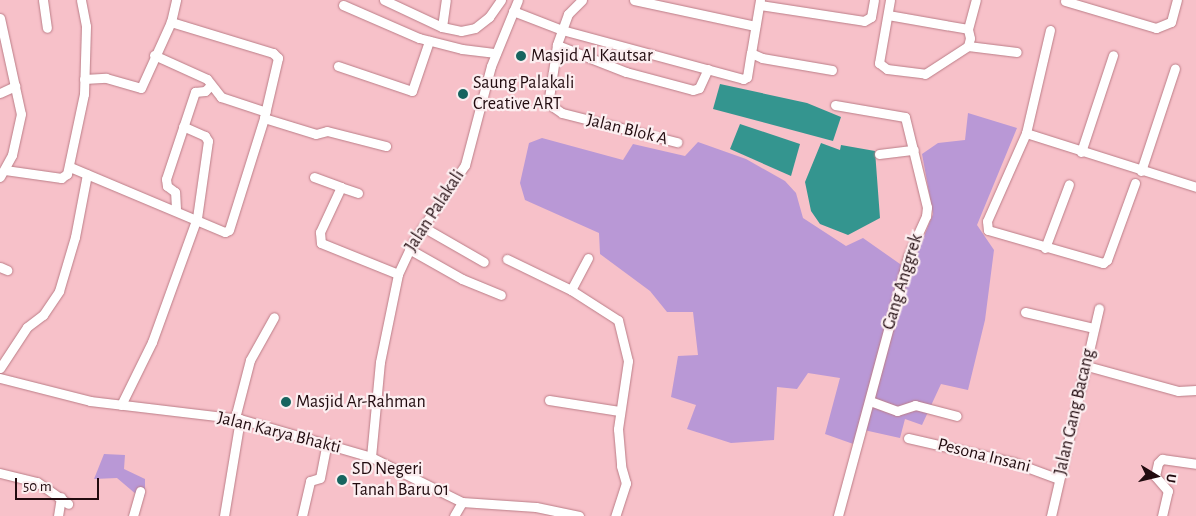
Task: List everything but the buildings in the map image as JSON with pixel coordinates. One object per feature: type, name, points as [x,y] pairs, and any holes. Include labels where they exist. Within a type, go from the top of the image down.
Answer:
[{"type":"street","points":[[43,0],[47,28]]},
{"type":"street","points":[[0,18],[15,86],[20,100],[17,139],[2,174],[61,178],[70,167],[84,87],[86,26],[81,0]]},
{"type":"street","points":[[84,87],[106,78],[141,88],[154,55],[171,22],[176,0]]},
{"type":"street","points":[[442,27],[446,0]]},
{"type":"street","points":[[389,1],[442,27],[461,31],[475,28],[489,17],[501,0]]},
{"type":"street","name":"Jalan Palakali","points":[[371,458],[380,362],[398,274],[409,249],[465,165],[496,53],[518,0]]},
{"type":"street","name":"Jalan Blok A","points":[[582,0],[568,14],[557,45],[549,98],[557,110],[677,142]]},
{"type":"street","points":[[634,0],[755,26]]},
{"type":"street","points":[[513,11],[562,30],[746,79],[760,3],[864,21],[871,17],[874,0]]},
{"type":"street","points":[[890,0],[880,63],[887,69],[925,74],[968,46],[1017,52]]},
{"type":"street","points":[[968,46],[970,38],[968,29],[976,0]]},
{"type":"street","points":[[1064,1],[1156,28],[1171,22],[1177,0]]},
{"type":"street","points":[[343,5],[393,29],[429,41],[496,53]]},
{"type":"street","points":[[888,16],[968,29]]},
{"type":"street","points":[[70,167],[176,209],[225,232],[229,230],[265,115],[278,67],[278,58],[273,53],[171,22]]},
{"type":"street","points":[[1050,30],[1026,133],[987,226],[992,232],[1045,248],[1105,262],[1135,183]]},
{"type":"street","points":[[338,66],[412,91],[429,41]]},
{"type":"street","points":[[557,45],[626,72],[693,90],[700,88],[708,69]]},
{"type":"street","points":[[751,52],[762,58],[832,70]]},
{"type":"street","points":[[154,55],[207,79],[221,97],[265,115],[316,134],[327,131],[386,146]]},
{"type":"street","points":[[1081,152],[1112,55]]},
{"type":"street","points":[[1141,171],[1175,68]]},
{"type":"street","points":[[176,209],[175,192],[167,186],[166,179],[197,90],[205,91],[211,85]]},
{"type":"street","points":[[0,93],[15,86]]},
{"type":"street","name":"Gang Anggrek","points":[[836,105],[905,117],[914,150],[926,216],[908,256],[838,516]]},
{"type":"street","points":[[121,405],[152,342],[197,218],[208,141],[205,136],[183,126]]},
{"type":"street","points":[[1026,133],[1196,187]]},
{"type":"street","points":[[879,154],[914,150]]},
{"type":"street","points":[[0,368],[28,327],[43,315],[59,291],[72,250],[86,174]]},
{"type":"street","points":[[314,177],[358,193]]},
{"type":"street","points":[[1045,248],[1069,184]]},
{"type":"street","points":[[341,186],[320,232],[322,243],[398,274]]},
{"type":"street","points":[[423,227],[484,262]]},
{"type":"street","points":[[409,249],[462,279],[501,295]]},
{"type":"street","points":[[571,290],[588,258]]},
{"type":"street","points":[[507,260],[571,290],[618,320],[628,360],[619,412],[620,466],[626,483],[615,516]]},
{"type":"street","name":"Jalan Gang Bacang","points":[[1051,516],[1099,308]]},
{"type":"street","points":[[1025,312],[1094,328]]},
{"type":"street","points":[[224,516],[237,419],[250,360],[258,340],[274,317]]},
{"type":"street","points":[[1087,366],[1178,391],[1196,390]]},
{"type":"street","name":"Jalan Karya Bhakti","points":[[0,378],[57,395],[237,419],[328,443],[371,458],[462,502],[536,507],[579,516]]},
{"type":"street","points":[[549,400],[619,412]]},
{"type":"street","points":[[870,401],[897,411],[915,405],[957,416]]},
{"type":"street","name":"Pesona Insani","points":[[908,438],[1013,462],[1059,479]]},
{"type":"street","points":[[302,516],[310,481],[320,478],[328,443]]},
{"type":"street","points":[[1162,516],[1168,491],[1155,476],[1158,463],[1162,459],[1196,464]]},
{"type":"street","points":[[0,473],[37,482],[68,504]]},
{"type":"street","points":[[133,516],[140,491]]},
{"type":"street","points":[[58,516],[61,498]]},
{"type":"street","points":[[454,516],[462,502]]},
{"type":"shaded area","points":[[968,113],[1017,128],[977,225],[994,250],[985,320],[968,390],[941,384],[922,425],[905,419],[900,438],[864,430],[859,446],[825,434],[840,378],[808,373],[797,389],[777,387],[774,440],[731,443],[687,429],[696,405],[671,397],[678,356],[698,355],[693,312],[667,312],[650,291],[600,254],[599,233],[525,200],[520,183],[529,143],[542,138],[623,160],[633,144],[685,156],[698,142],[746,159],[785,181],[796,193],[803,218],[846,246],[863,238],[910,271],[933,214],[922,154],[938,143],[965,140]]},
{"type":"shaded area","points":[[104,454],[125,455],[124,469],[145,479],[145,496],[137,495],[117,478],[94,479]]},
{"type":"water","points":[[720,84],[807,103],[841,117],[833,141],[713,109]]},
{"type":"water","points":[[740,124],[800,144],[791,176],[730,149]]},
{"type":"water","points":[[821,143],[840,150],[841,145],[875,151],[880,218],[848,235],[820,224],[811,211],[805,182]]},
{"type":"place","name":"Masjid Al Kautsar","points":[[521,56]]},
{"type":"place","name":"Saung Palakali Creative ART","points":[[463,94]]},
{"type":"place","name":"Masjid Ar-Rahman","points":[[286,402]]},
{"type":"place","name":"SD Negeri Tanah Baru 01","points":[[342,480]]}]
